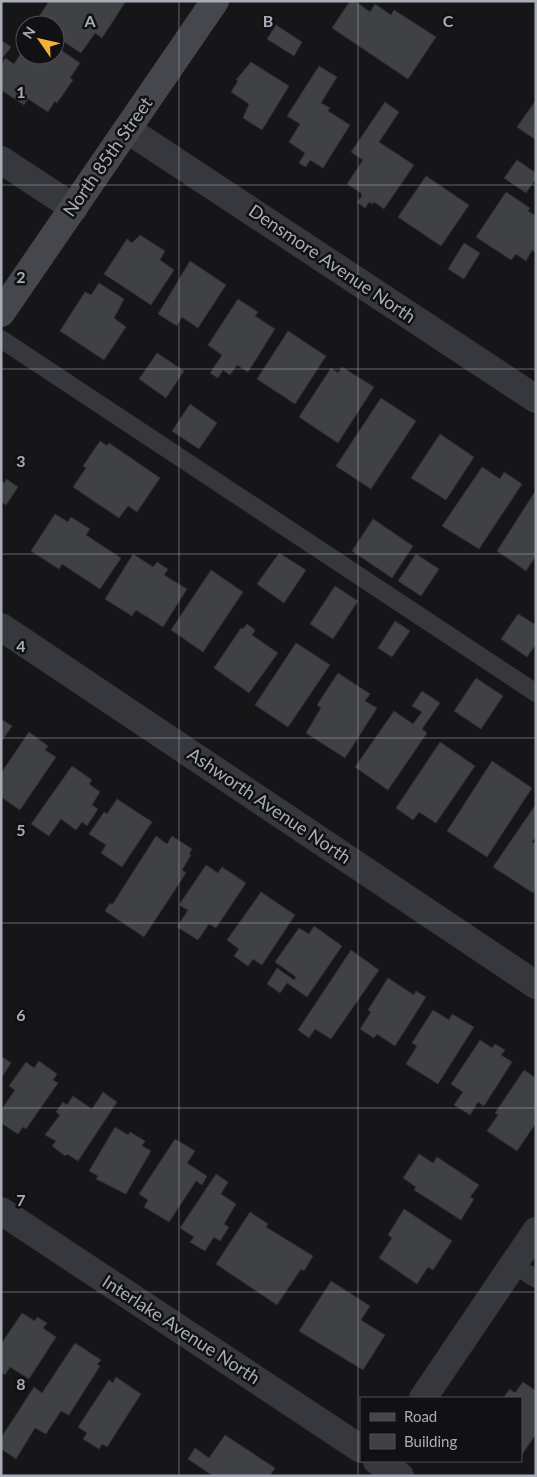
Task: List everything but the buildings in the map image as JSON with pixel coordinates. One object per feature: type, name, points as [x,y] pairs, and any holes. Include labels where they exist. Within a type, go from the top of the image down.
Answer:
[{"type":"main road","name":"North 85th Street","points":[[1,314],[215,1]]},
{"type":"street","name":"Densmore Avenue North","points":[[128,130],[536,399]]},
{"type":"street","points":[[1,160],[74,208]]},
{"type":"street","name":"Ashworth Avenue North","points":[[1,627],[536,985]]},
{"type":"street","name":"Interlake Avenue North","points":[[1,1211],[360,1452]]},
{"type":"street","points":[[424,1397],[536,1231]]},
{"type":"lane","points":[[1,339],[536,693]]},
{"type":"lane","points":[[513,1264],[536,1279]]}]
